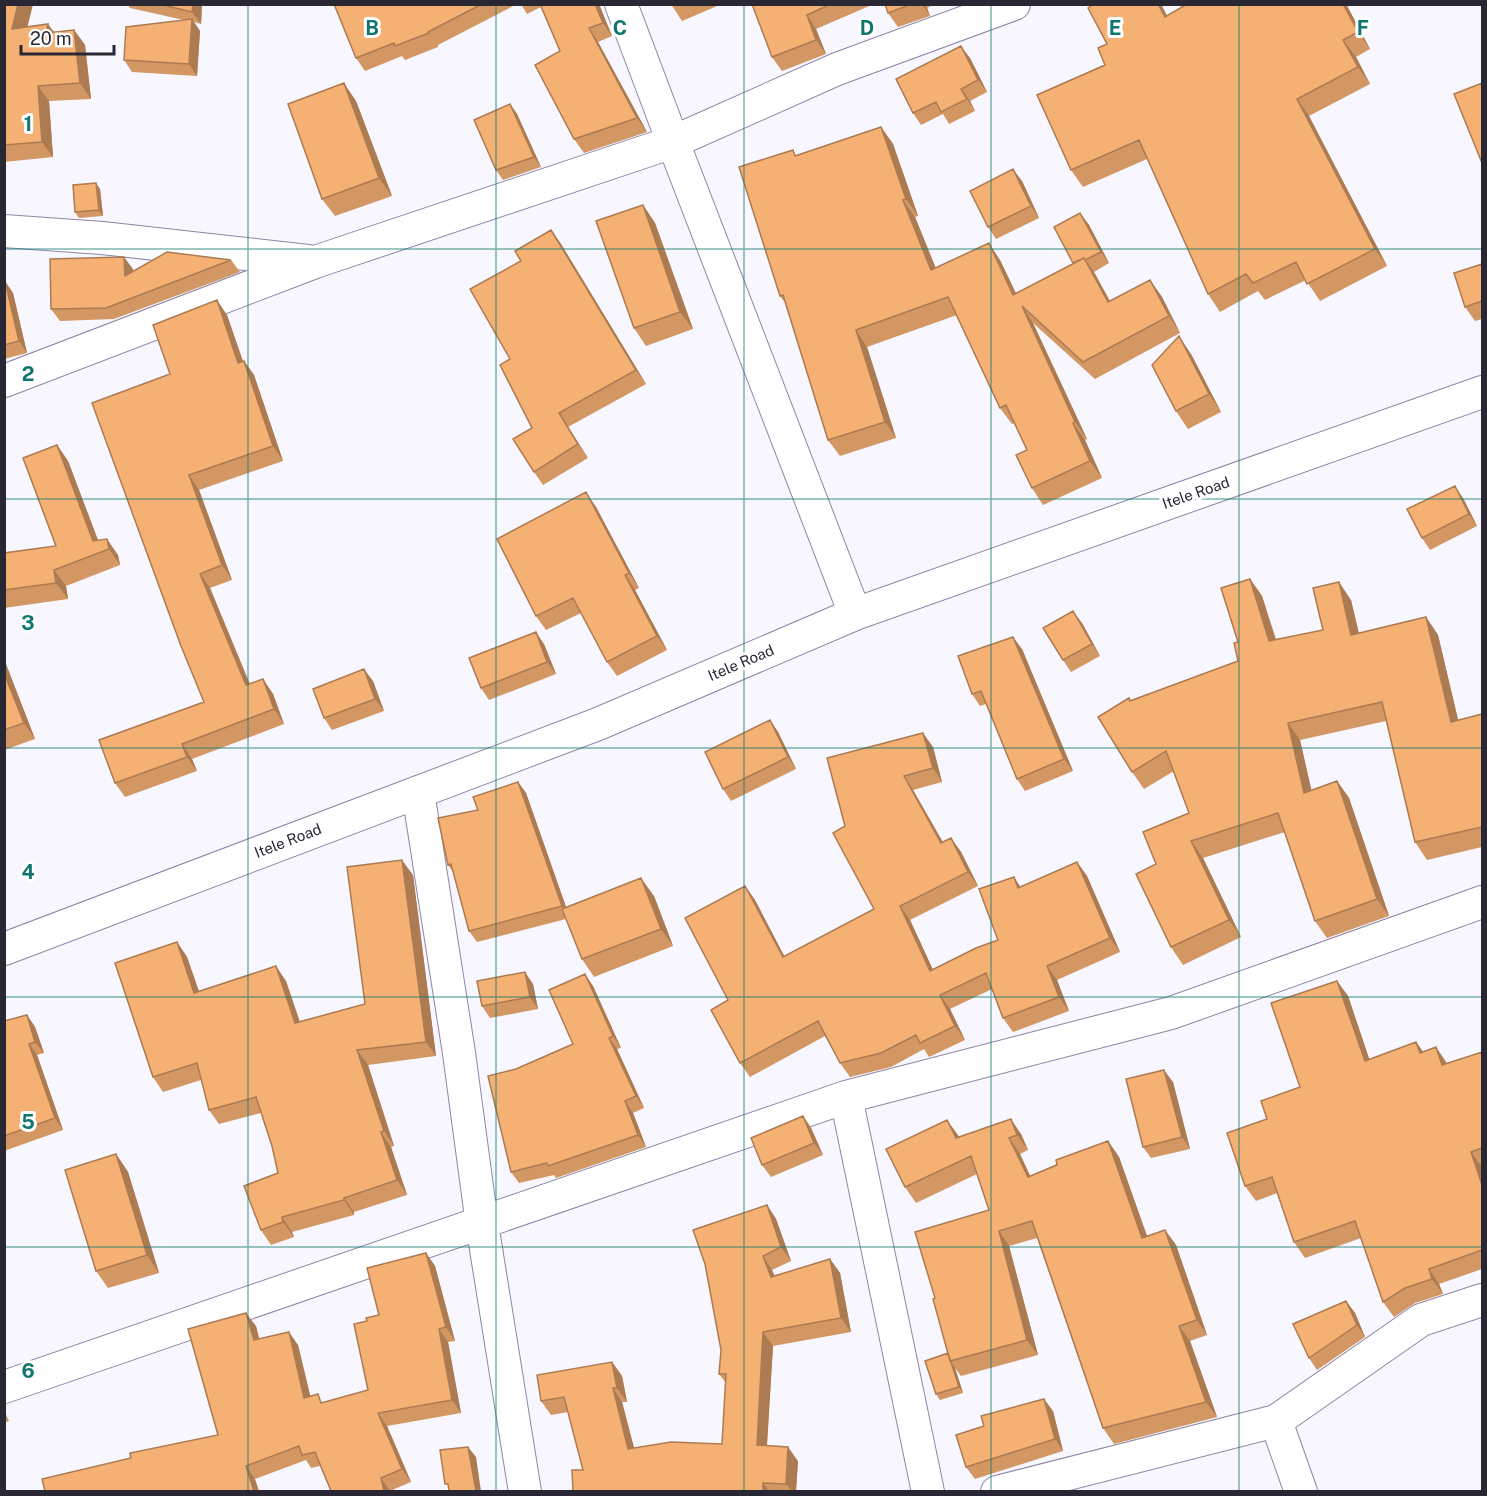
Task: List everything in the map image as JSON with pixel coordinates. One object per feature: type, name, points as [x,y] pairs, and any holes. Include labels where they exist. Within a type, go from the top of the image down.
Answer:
[{"type":"street","points":[[621,4],[855,614]]},
{"type":"street","points":[[4,381],[315,262],[673,142],[837,69],[1014,4]]},
{"type":"street","points":[[4,231],[102,238],[315,262]]},
{"type":"street","name":"Itele Road","points":[[4,949],[598,724],[855,614],[1482,392]]},
{"type":"street","points":[[418,792],[459,1053],[482,1224],[525,1491]]},
{"type":"street","points":[[4,1387],[846,1097],[1171,1013],[1482,902]]},
{"type":"street","points":[[846,1097],[928,1491]]},
{"type":"street","points":[[997,1491],[1276,1421],[1421,1320],[1482,1300]]},
{"type":"street","points":[[1276,1421],[1301,1491]]},
{"type":"building","points":[[4,4],[18,4],[12,29],[48,24],[46,33],[74,30],[80,83],[38,86],[42,142],[4,145]]},
{"type":"building","points":[[159,4],[193,4],[192,12]]},
{"type":"building","points":[[334,4],[482,4],[429,33],[395,46],[394,43],[356,58]]},
{"type":"building","points":[[540,4],[595,4],[603,23],[589,28],[637,118],[574,139],[535,65],[560,51]]},
{"type":"building","points":[[752,4],[831,4],[807,15],[816,40],[772,57]]},
{"type":"building","points":[[885,4],[912,4],[888,13]]},
{"type":"building","points":[[1094,4],[1158,4],[1165,17],[1187,4],[1343,4],[1358,32],[1343,40],[1358,67],[1297,99],[1375,249],[1307,284],[1296,262],[1253,283],[1246,274],[1208,294],[1139,140],[1071,170],[1037,95],[1105,65],[1098,48],[1107,44],[1088,8]]},
{"type":"building","points":[[192,19],[189,64],[124,60],[126,27]]},
{"type":"building","points":[[961,46],[978,80],[961,89],[967,99],[941,112],[936,102],[913,113],[896,79]]},
{"type":"building","points":[[344,83],[379,178],[322,199],[288,104]]},
{"type":"building","points":[[1482,83],[1482,163],[1454,94]]},
{"type":"building","points":[[510,104],[534,157],[496,170],[474,120]]},
{"type":"building","points":[[881,127],[906,199],[903,200],[931,270],[989,243],[1013,295],[1084,258],[1108,302],[1150,280],[1169,316],[1083,362],[1022,306],[1075,422],[1073,423],[1090,461],[1032,488],[1016,455],[1027,450],[1006,405],[1000,408],[948,297],[856,330],[885,422],[828,440],[783,295],[780,296],[739,167],[793,150],[795,156]]},
{"type":"building","points":[[1013,169],[1031,206],[988,227],[970,191]]},
{"type":"building","points":[[96,183],[99,210],[75,212],[73,185]]},
{"type":"building","points":[[643,205],[680,312],[634,328],[596,221]]},
{"type":"building","points":[[1080,213],[1101,252],[1073,263],[1054,227]]},
{"type":"building","points":[[551,230],[636,370],[559,413],[578,444],[534,472],[513,439],[532,428],[500,365],[510,359],[470,289],[521,261],[515,251]]},
{"type":"building","points":[[167,252],[231,260],[106,308],[51,309],[50,259],[124,257],[125,276]]},
{"type":"building","points":[[1482,264],[1482,301],[1465,307],[1454,273]]},
{"type":"building","points":[[4,281],[19,341],[4,345]]},
{"type":"building","points":[[217,300],[238,363],[244,361],[273,446],[189,475],[222,565],[200,574],[246,685],[263,679],[274,709],[182,744],[187,757],[115,783],[99,740],[204,702],[181,646],[92,403],[170,374],[153,325]]},
{"type":"building","points":[[1179,336],[1209,394],[1176,411],[1152,365]]},
{"type":"building","points":[[57,445],[93,541],[107,539],[109,549],[54,570],[56,583],[4,590],[4,553],[56,546],[23,458]]},
{"type":"building","points":[[1455,486],[1469,514],[1422,538],[1407,509]]},
{"type":"building","points":[[586,492],[629,573],[625,575],[657,636],[607,662],[573,598],[536,616],[497,539]]},
{"type":"building","points":[[1250,579],[1269,641],[1323,630],[1313,588],[1339,582],[1351,635],[1426,617],[1451,722],[1482,714],[1482,827],[1415,842],[1382,702],[1288,723],[1304,793],[1337,781],[1377,899],[1315,921],[1278,813],[1191,841],[1229,920],[1171,947],[1136,874],[1156,864],[1143,832],[1189,813],[1166,751],[1132,772],[1098,717],[1129,698],[1130,701],[1238,661],[1234,643],[1238,642],[1221,588]]},
{"type":"building","points":[[1073,611],[1092,644],[1063,660],[1043,628]]},
{"type":"building","points":[[536,632],[547,662],[481,688],[469,658]]},
{"type":"building","points":[[1013,637],[1064,759],[1017,779],[981,691],[972,694],[958,656]]},
{"type":"building","points":[[364,669],[375,699],[324,718],[313,689]]},
{"type":"building","points":[[4,673],[24,723],[4,730]]},
{"type":"building","points":[[770,720],[788,757],[723,789],[705,752]]},
{"type":"building","points":[[923,733],[933,768],[904,776],[941,843],[951,838],[968,872],[900,906],[930,971],[976,948],[998,940],[979,889],[1014,877],[1018,888],[1077,862],[1110,938],[1047,966],[1059,997],[1003,1018],[986,973],[940,995],[955,1026],[920,1043],[916,1035],[881,1053],[840,1063],[818,1021],[740,1063],[711,1010],[728,1000],[685,918],[745,886],[783,957],[874,909],[833,833],[845,826],[827,758]]},
{"type":"building","points":[[518,782],[562,906],[469,931],[451,864],[448,865],[438,818],[478,810],[473,797]]},
{"type":"building","points":[[402,860],[426,1042],[357,1050],[384,1131],[381,1132],[397,1180],[344,1198],[344,1200],[282,1217],[283,1222],[261,1230],[244,1186],[278,1173],[256,1097],[209,1110],[197,1063],[153,1077],[115,963],[177,942],[194,993],[276,966],[295,1023],[365,1004],[347,867]]},
{"type":"building","points":[[641,878],[661,929],[582,959],[562,909]]},
{"type":"building","points":[[525,972],[530,997],[482,1006],[477,981]]},
{"type":"building","points":[[585,974],[613,1036],[609,1038],[636,1096],[625,1101],[638,1135],[548,1166],[547,1163],[511,1172],[488,1076],[516,1069],[573,1044],[549,990]]},
{"type":"building","points":[[1337,981],[1365,1061],[1416,1042],[1420,1053],[1436,1047],[1442,1065],[1482,1052],[1482,1148],[1471,1152],[1482,1185],[1482,1250],[1429,1269],[1432,1279],[1405,1288],[1383,1302],[1355,1221],[1294,1242],[1272,1177],[1245,1186],[1227,1133],[1267,1119],[1261,1101],[1300,1087],[1271,1003]]},
{"type":"building","points":[[27,1015],[35,1042],[29,1044],[55,1118],[4,1136],[4,1021]]},
{"type":"building","points":[[1164,1070],[1182,1137],[1143,1147],[1126,1079]]},
{"type":"building","points":[[803,1116],[814,1143],[762,1165],[751,1138]]},
{"type":"building","points":[[1011,1119],[1017,1135],[1009,1138],[1028,1177],[1057,1165],[1056,1160],[1108,1141],[1142,1238],[1165,1230],[1197,1320],[1179,1326],[1206,1402],[1103,1428],[1032,1221],[999,1231],[1027,1340],[950,1361],[933,1299],[935,1298],[915,1232],[989,1210],[971,1156],[905,1187],[886,1149],[947,1120],[956,1138]]},
{"type":"building","points":[[116,1154],[147,1255],[96,1271],[65,1170]]},
{"type":"building","points":[[767,1205],[781,1247],[763,1256],[771,1277],[830,1259],[841,1318],[763,1332],[757,1445],[788,1447],[786,1484],[763,1483],[763,1491],[573,1491],[572,1470],[583,1470],[564,1397],[541,1401],[537,1375],[612,1362],[617,1388],[613,1388],[628,1449],[671,1442],[722,1444],[726,1374],[719,1374],[721,1350],[705,1264],[693,1230]]},
{"type":"building","points":[[426,1253],[446,1327],[439,1329],[452,1400],[378,1413],[402,1469],[381,1478],[384,1491],[331,1491],[315,1452],[302,1455],[299,1446],[246,1466],[254,1491],[45,1491],[42,1479],[131,1458],[130,1453],[218,1435],[188,1329],[246,1313],[254,1340],[289,1332],[304,1398],[318,1394],[321,1403],[368,1390],[354,1324],[379,1315],[367,1268]]},
{"type":"building","points":[[1346,1301],[1357,1325],[1309,1358],[1293,1324]]},
{"type":"building","points":[[948,1353],[959,1387],[936,1394],[925,1361]]},
{"type":"building","points":[[1044,1399],[1055,1439],[966,1467],[956,1435],[984,1426],[981,1416]]},
{"type":"building","points":[[468,1447],[476,1491],[449,1491],[448,1484],[445,1484],[440,1450]]}]
